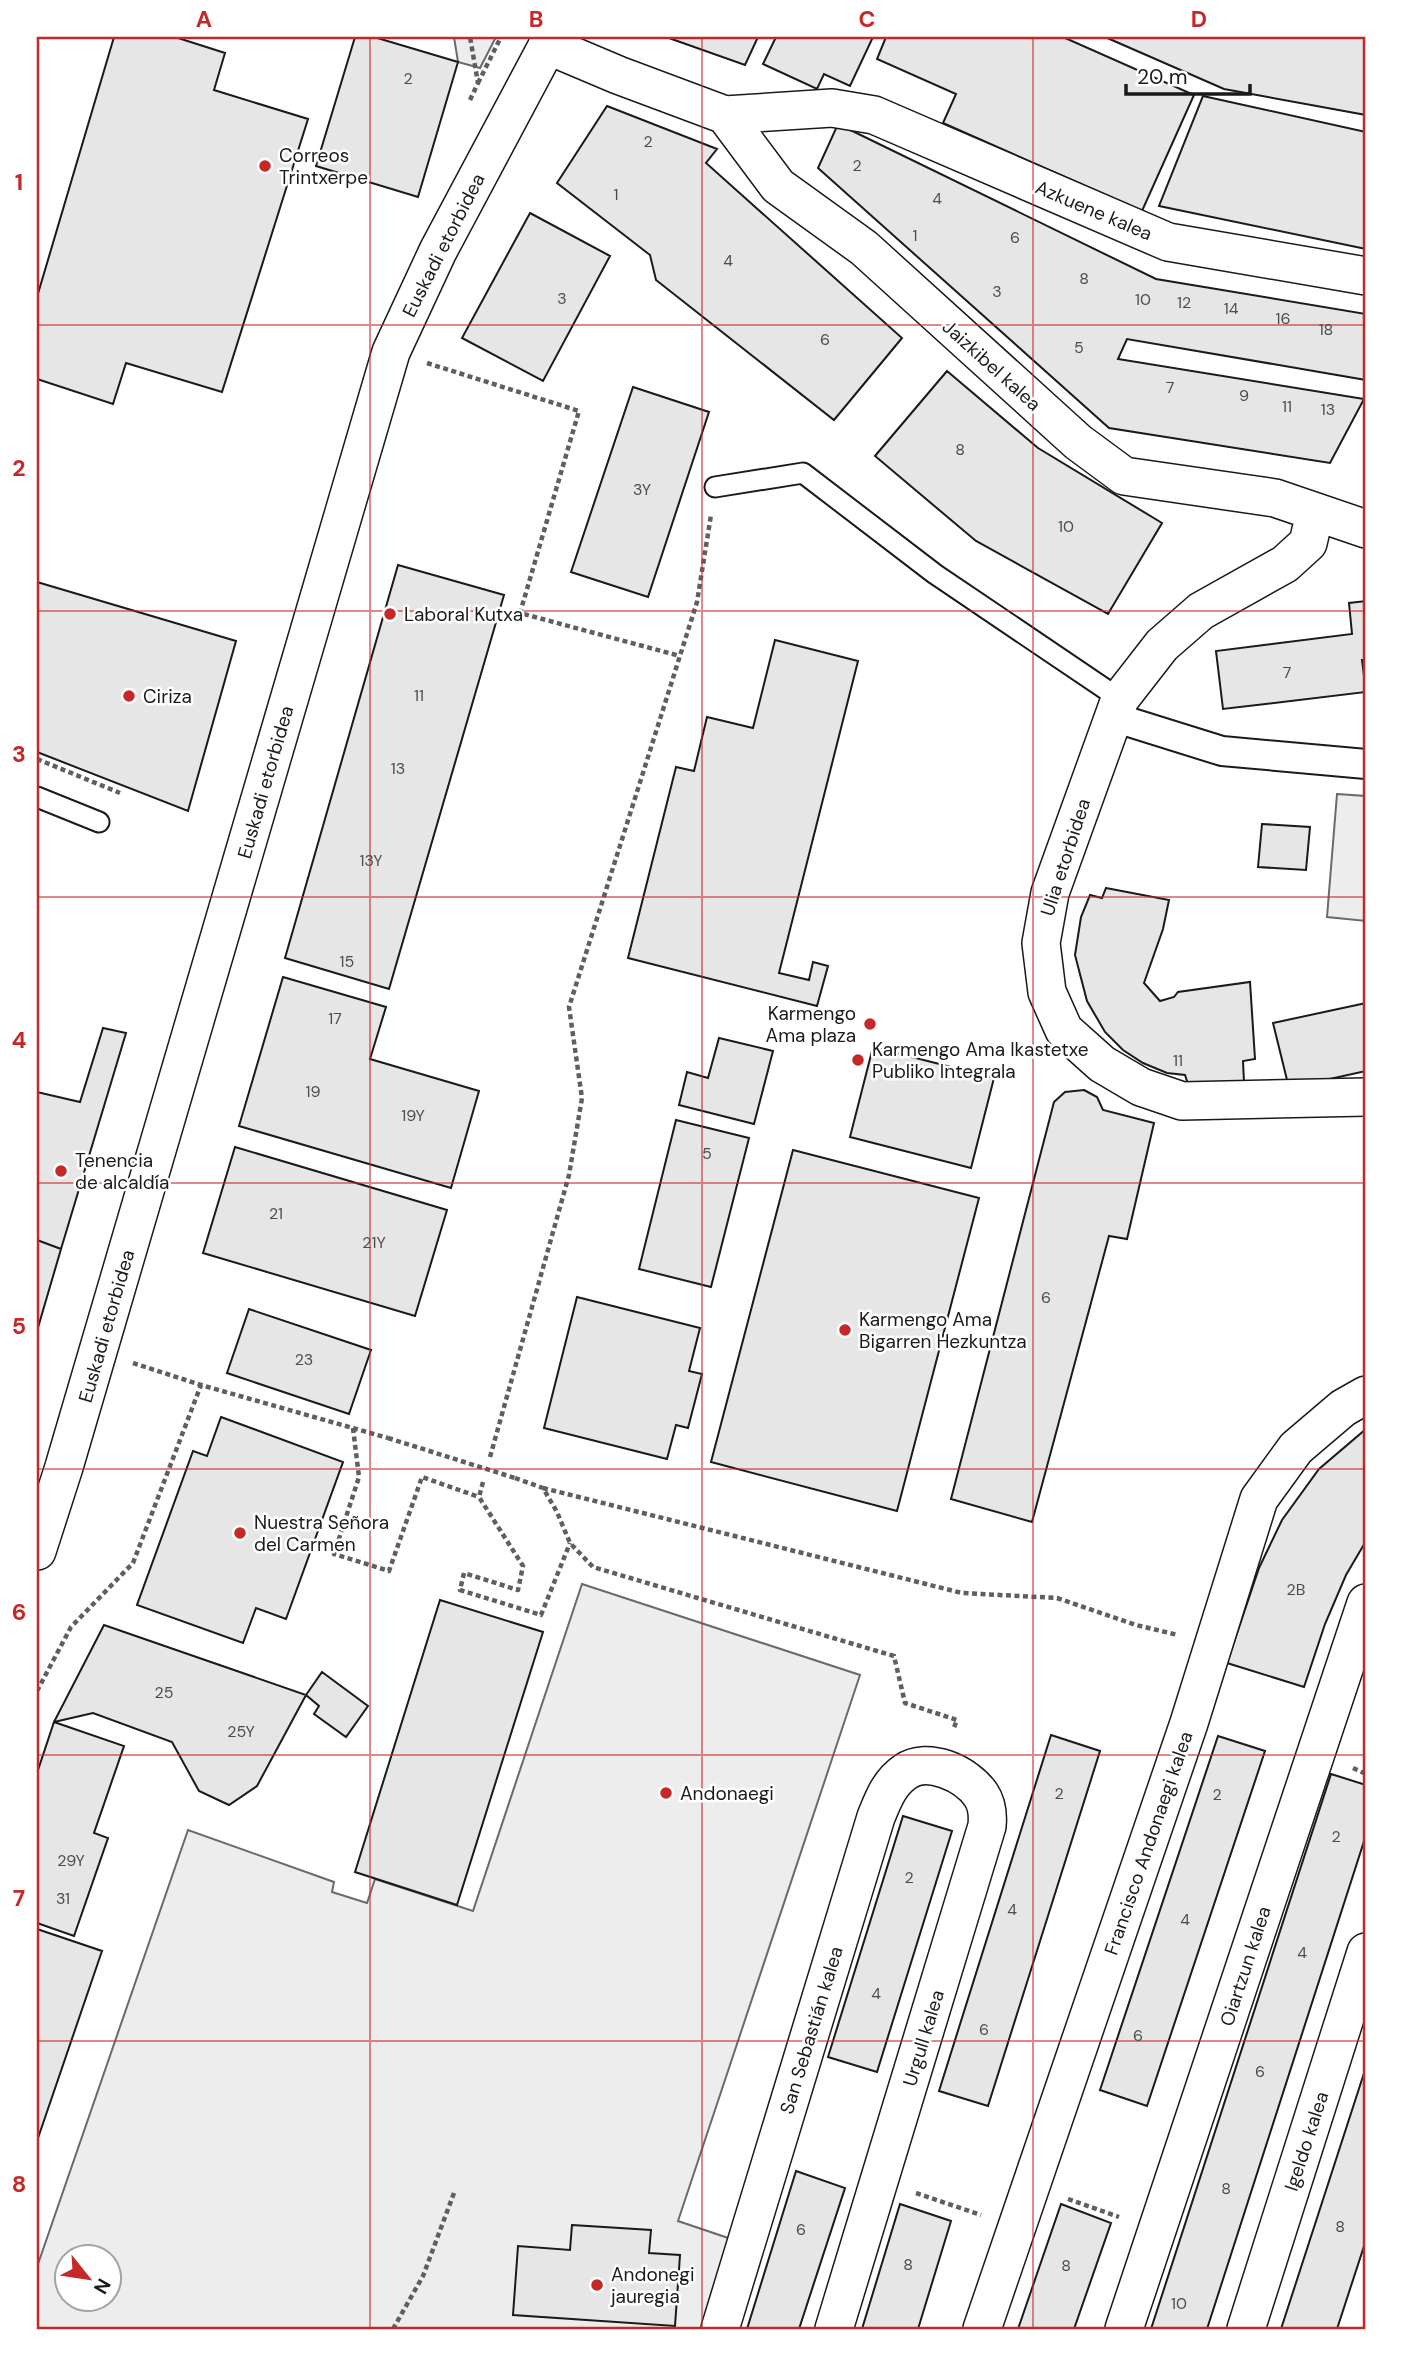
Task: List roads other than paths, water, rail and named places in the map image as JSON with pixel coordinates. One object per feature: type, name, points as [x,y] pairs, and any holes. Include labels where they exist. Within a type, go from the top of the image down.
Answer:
[{"type":"street","points":[[550,41],[725,115]]},
{"type":"street","name":"Euskadi etorbidea","points":[[37,1551],[64,1467],[391,352],[438,251],[550,41]]},
{"type":"street","points":[[778,186],[772,160],[784,136],[801,121],[832,108]]},
{"type":"street","name":"Azkuene kalea","points":[[725,115],[832,108],[874,115],[1168,242],[1366,276]]},
{"type":"street","name":"Jaizkibel kalea","points":[[725,115],[778,186],[864,248],[1077,442],[1124,476],[1275,498],[1366,529]]},
{"type":"street","name":"Ulia etorbidea","points":[[1315,513],[1308,543],[1285,564],[1201,611],[1161,645],[1116,708],[1050,893],[1041,943],[1047,992],[1064,1030],[1102,1064],[1141,1087],[1182,1101],[1366,1097]]},
{"type":"street","points":[[1116,708],[1222,751],[1366,764]]},
{"type":"street","name":"Francisco Andonaegi kalea","points":[[982,2329],[1189,1723],[1259,1499],[1296,1448],[1343,1408],[1366,1395]]},
{"type":"street","name":"Oiartzun kalea","points":[[1124,2329],[1366,1603]]},
{"type":"street","name":"San Sebastián kalea","points":[[720,2329],[876,1817],[890,1786],[906,1771],[922,1765],[940,1767]]},
{"type":"street","name":"Urgull kalea","points":[[834,2329],[987,1826],[988,1813],[981,1794],[962,1777],[940,1767]]},
{"type":"street","name":"Igeldo kalea","points":[[1246,2329],[1366,1952]]},
{"type":"lane","points":[[715,487],[803,473],[1116,708]]},
{"type":"lane","points":[[37,797],[99,822]]},
{"type":"place","name":"Correos Trintxerpe","points":[[265,166]]},
{"type":"place","name":"Laboral Kutxa","points":[[390,614]]},
{"type":"place","name":"Ciriza","points":[[129,696]]},
{"type":"place","name":"Karmengo Ama plaza","points":[[870,1024]]},
{"type":"place","name":"Karmengo Ama Ikastetxe Publiko Integrala","points":[[858,1060]]},
{"type":"place","name":"Tenencia de alcaldía","points":[[61,1171]]},
{"type":"place","name":"Karmengo Ama Bigarren Hezkuntza","points":[[845,1330]]},
{"type":"place","name":"Nuestra Señora del Carmen","points":[[240,1533]]},
{"type":"place","name":"Andonaegi","points":[[666,1793]]},
{"type":"place","name":"Andonegi jauregia","points":[[597,2285]]}]
